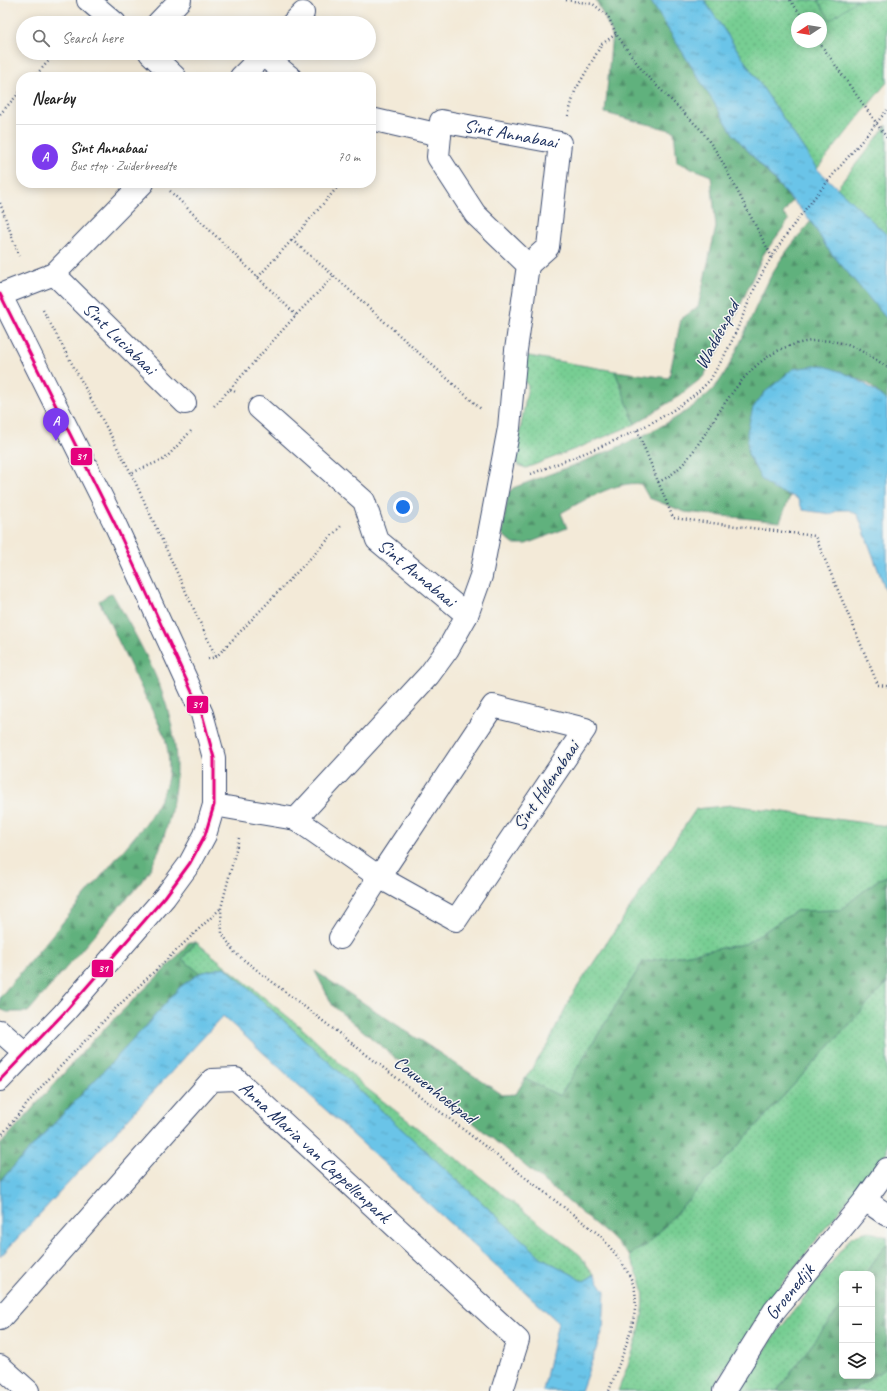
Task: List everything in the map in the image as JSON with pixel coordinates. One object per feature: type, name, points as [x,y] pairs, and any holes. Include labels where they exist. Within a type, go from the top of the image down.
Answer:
[{"type":"street","points":[[88,0],[107,16]]},
{"type":"street","points":[[165,16],[180,0]]},
{"type":"street","points":[[157,60],[170,72]]},
{"type":"street","points":[[246,72],[258,60]]},
{"type":"street","points":[[271,60],[284,72]]},
{"type":"street","name":"Sint Annabaai","points":[[376,120],[440,135]]},
{"type":"street","name":"Sint Annabaai","points":[[441,121],[560,143],[548,247],[528,265],[475,214],[438,157],[440,135],[441,121]]},
{"type":"street","points":[[0,1080],[24,1053],[64,1013],[165,897],[190,863],[205,835],[214,805],[214,758],[202,714],[115,524],[0,294],[54,274],[138,188]]},
{"type":"street","points":[[296,819],[429,675],[448,649],[467,615],[481,576],[509,428],[516,350],[528,265]]},
{"type":"street","name":"Sint Luciabaai","points":[[54,274],[185,403]]},
{"type":"street","points":[[259,408],[364,501]]},
{"type":"street","name":"Sint Annabaai","points":[[364,501],[377,540],[467,615]]},
{"type":"street","name":"Sint Helenabaai","points":[[214,805],[296,819],[380,876],[456,920],[585,730],[493,706],[380,876],[340,938]]},
{"type":"street","points":[[0,1031],[24,1053]]},
{"type":"street","name":"Anna Maria van Cappellenpark","points":[[0,1319],[212,1080],[236,1079],[518,1340],[502,1391]]},
{"type":"street","name":"Groenedijk","points":[[724,1391],[774,1311],[864,1200],[887,1169]]},
{"type":"street","points":[[864,1200],[887,1216]]},
{"type":"street","points":[[0,1366],[28,1391]]},
{"type":"path","points":[[566,0],[593,4],[608,16],[616,34],[644,73],[681,108],[702,131],[718,154],[772,257]]},
{"type":"path","points":[[592,0],[593,4]]},
{"type":"path","points":[[790,0],[798,12]]},
{"type":"path","points":[[560,143],[575,91],[602,44],[616,34]]},
{"type":"path","points":[[824,48],[887,138]]},
{"type":"path","points":[[39,72],[50,60]]},
{"type":"path","points":[[0,114],[16,96]]},
{"type":"path","name":"Waddenpad","points":[[498,486],[637,430],[683,403],[709,380],[732,344],[763,272],[772,257],[794,225],[887,110]]},
{"type":"path","points":[[168,188],[296,315]]},
{"type":"path","points":[[258,277],[337,188]]},
{"type":"path","points":[[0,203],[29,284],[130,473],[216,657]]},
{"type":"path","points":[[292,240],[489,416],[509,428]]},
{"type":"path","points":[[212,409],[296,315],[334,276]]},
{"type":"path","points":[[658,482],[669,477],[687,461],[750,370],[769,354],[790,345],[815,339],[837,342],[862,350],[887,367]]},
{"type":"path","points":[[230,389],[259,408]]},
{"type":"path","points":[[130,473],[165,460],[192,430]]},
{"type":"path","points":[[637,430],[673,518],[815,536],[878,685],[887,686]]},
{"type":"path","points":[[210,666],[207,659],[216,657],[364,501]]},
{"type":"path","name":"Couwenhoekpad","points":[[246,811],[221,908],[222,933],[235,953],[601,1236],[624,1264],[634,1288],[636,1313],[609,1391]]},
{"type":"path","points":[[0,1137],[41,1087],[112,1013],[221,908]]},
{"type":"green space","points":[[596,0],[650,0],[734,135],[792,201],[783,214],[789,220],[763,255],[724,341],[703,377],[679,396],[635,424],[615,371],[669,378],[681,319],[698,307],[716,227],[711,176],[677,162],[674,131],[605,113],[612,33]]},
{"type":"green space","points":[[704,0],[887,0],[887,82],[817,169]]},
{"type":"green space","points":[[818,0],[857,0],[830,20],[827,12],[825,12]]},
{"type":"green space","points":[[887,125],[887,235],[837,188]]},
{"type":"green space","points":[[811,221],[827,248],[887,319],[887,401],[869,384],[848,374],[748,454],[756,469],[768,485],[790,496],[780,522],[685,512],[649,498],[641,484],[631,484],[621,485],[600,493],[561,513],[567,528],[526,544],[513,544],[502,534],[508,493],[513,488],[627,443],[658,428],[685,412],[707,395],[723,376],[729,365],[775,268]]},
{"type":"green space","points":[[523,355],[615,371],[635,424],[526,468],[518,465],[515,460],[528,386],[519,374]]},
{"type":"green space","points":[[112,593],[154,672],[172,726],[176,754],[175,783],[170,815],[155,860],[138,886],[28,1012],[7,1012],[0,1009],[0,997],[146,823],[164,792],[167,782],[169,762],[165,737],[99,601]]},
{"type":"green space","points":[[732,805],[887,826],[887,876],[879,879],[840,910],[796,911],[745,944],[643,962],[560,1096],[525,1079],[547,1046],[572,995],[696,809]]},
{"type":"green space","points":[[887,876],[887,983],[648,1244],[629,1255],[607,1234],[333,1006],[315,971],[503,1095],[516,1094],[525,1079],[560,1096],[643,962],[745,944],[796,911],[840,910],[879,879]]},
{"type":"green space","points":[[189,942],[196,942],[182,959],[200,973],[180,987],[144,1028],[0,1181],[0,1145],[95,1038],[176,958]]},
{"type":"green space","points":[[196,942],[303,1029],[365,1087],[580,1255],[594,1275],[584,1281],[542,1258],[225,967],[200,973],[182,959]]},
{"type":"green space","points":[[887,983],[887,1152],[855,1190],[765,1306],[711,1391],[618,1391],[636,1341],[643,1314],[643,1290],[629,1255],[648,1244]]},
{"type":"green space","points":[[868,1231],[887,1237],[887,1243],[867,1271],[839,1271],[839,1309],[777,1391],[741,1391],[772,1339],[852,1236]]},
{"type":"green space","points":[[887,1243],[887,1367],[875,1375],[875,1271],[867,1271]]},
{"type":"green space","points":[[839,1309],[839,1379],[869,1379],[851,1391],[777,1391]]},
{"type":"green space","points":[[887,1367],[887,1391],[851,1391],[869,1379],[875,1379],[875,1375]]},
{"type":"water","points":[[650,0],[704,0],[817,169],[887,235],[887,319],[827,248],[811,221],[734,135]]},
{"type":"water","points":[[821,365],[856,379],[871,388],[887,401],[887,594],[858,515],[849,510],[838,510],[831,514],[803,510],[797,498],[773,489],[761,479],[748,454],[747,432],[753,408],[764,393],[793,369]]},
{"type":"water","points":[[225,967],[542,1258],[584,1281],[594,1275],[605,1291],[603,1330],[581,1391],[543,1391],[558,1322],[223,1016],[0,1257],[0,1181],[144,1028],[180,987],[200,973]]},
{"type":"transit line","name":"31","points":[[0,294],[115,524],[202,714],[214,758],[214,805],[205,835],[190,863],[165,897],[64,1013],[0,1080]]},
{"type":"place","name":"Sint Annabaai","points":[[56,441]]}]
